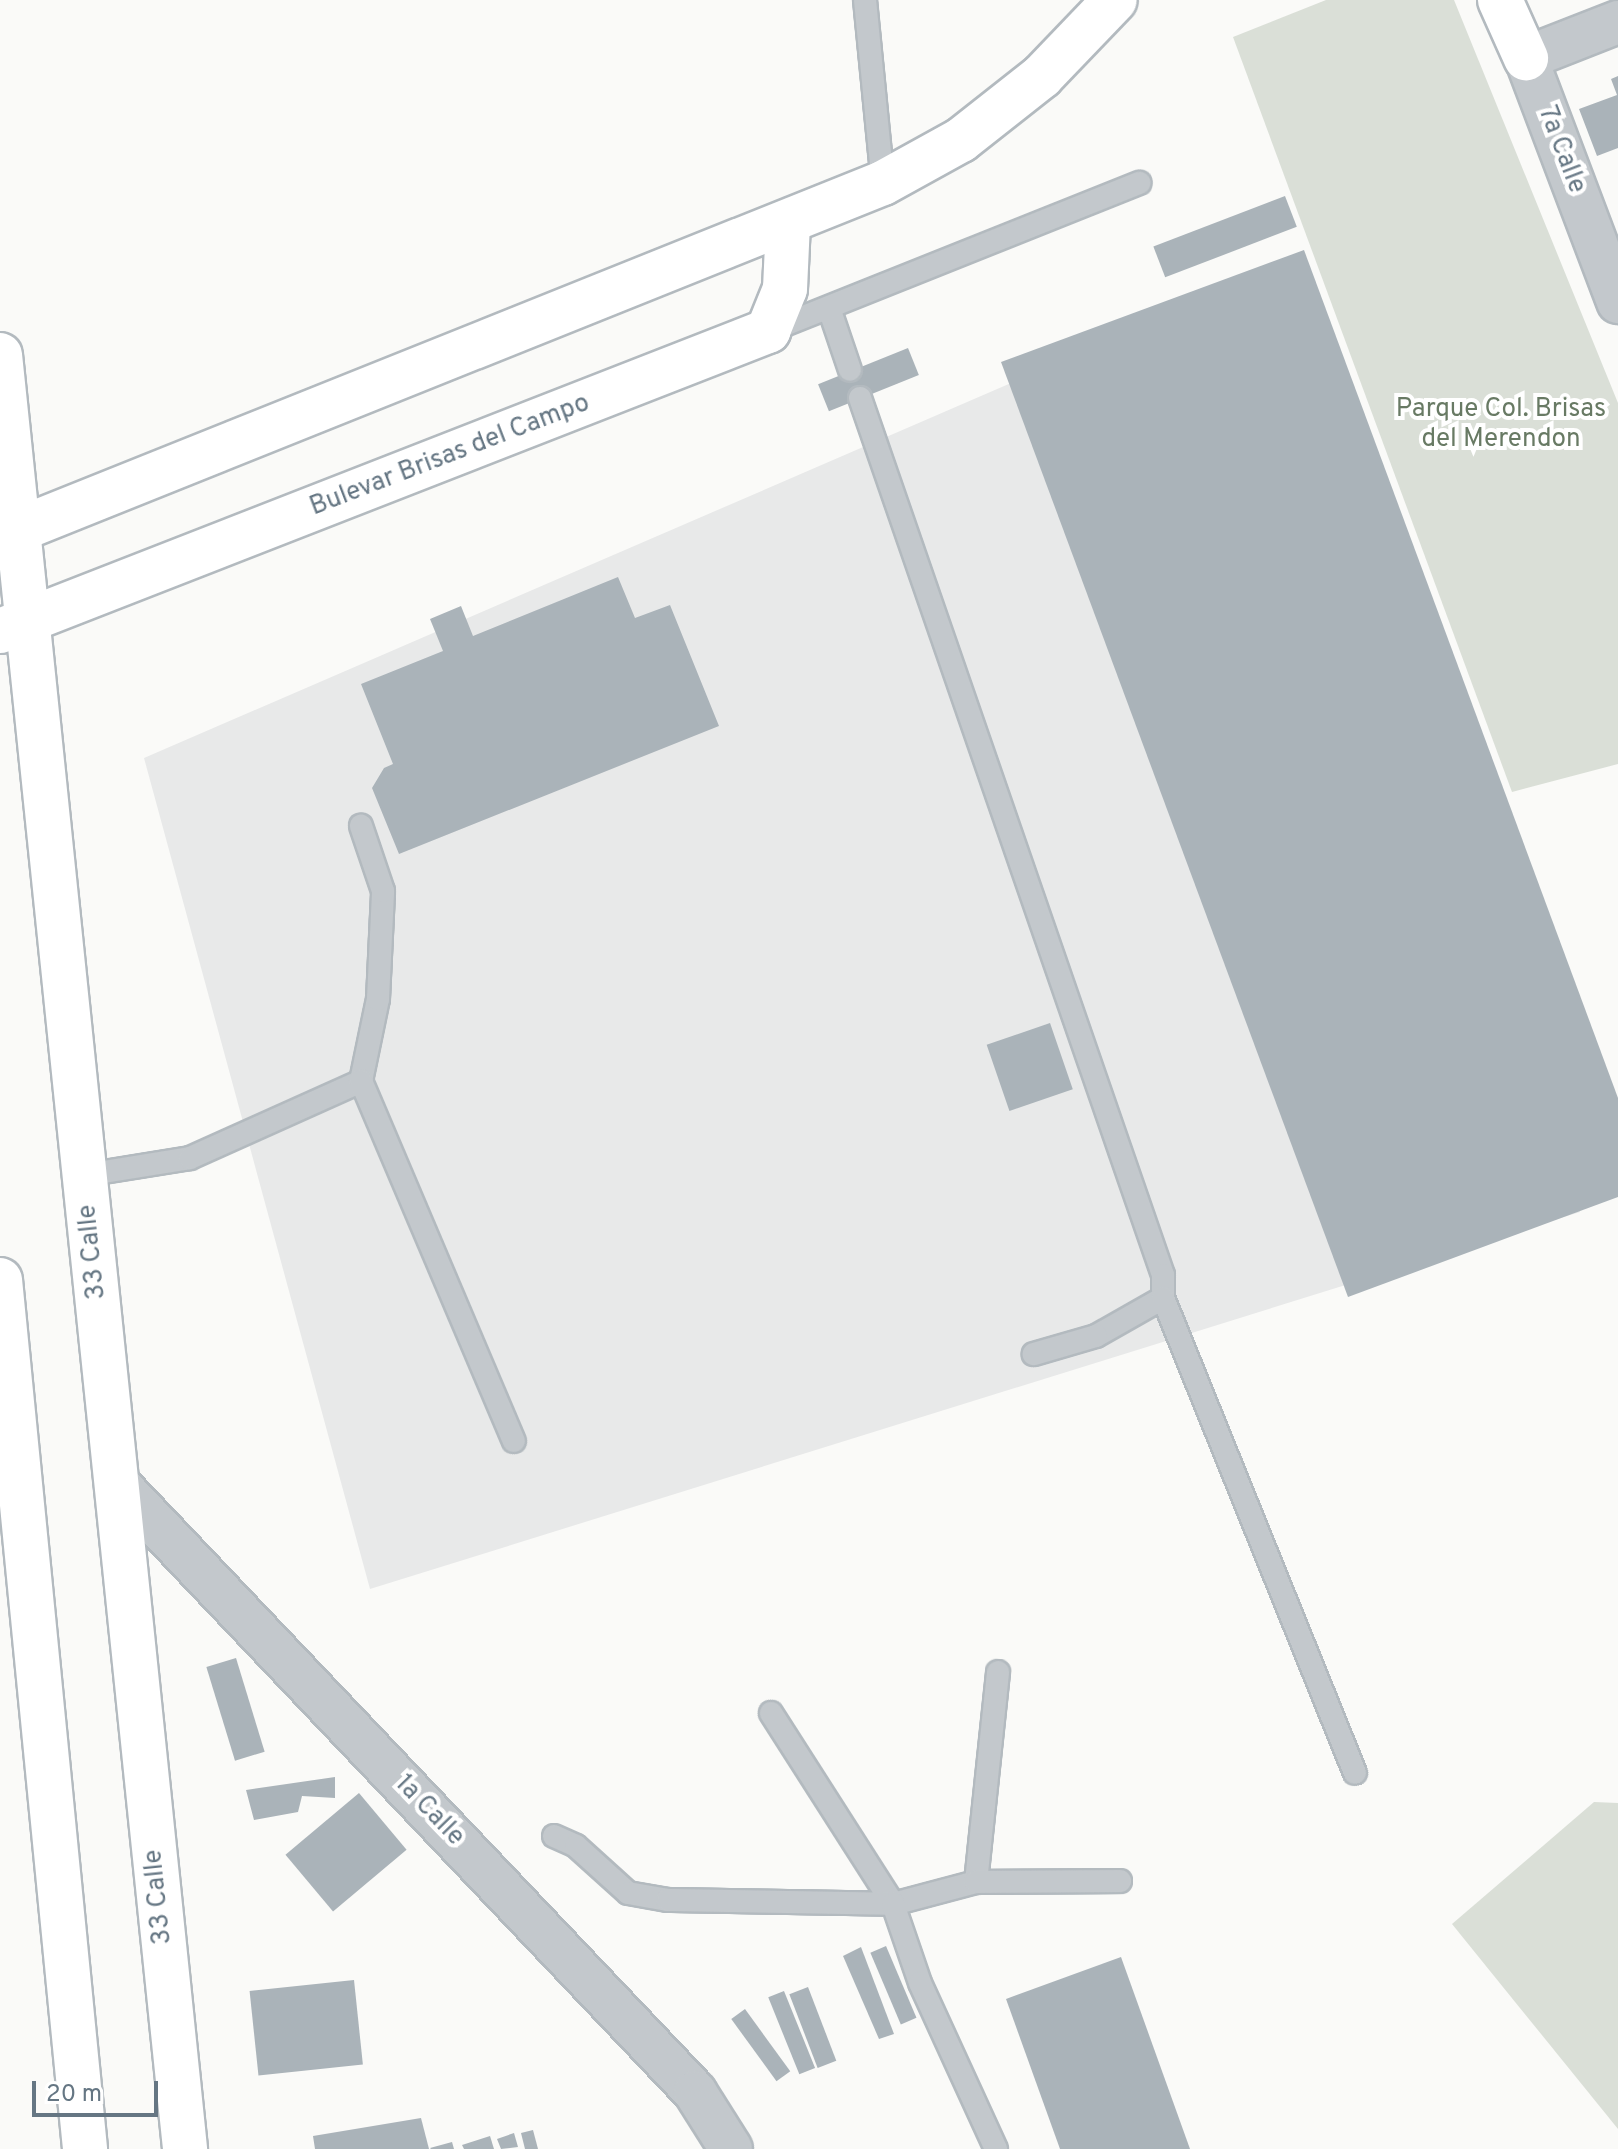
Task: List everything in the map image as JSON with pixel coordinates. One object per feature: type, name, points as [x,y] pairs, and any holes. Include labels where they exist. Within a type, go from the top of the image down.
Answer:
[{"type":"main road","points":[[10,533],[883,183],[961,140],[1019,94],[1115,0]]},
{"type":"main road","name":"7a Calle","points":[[1500,0],[1526,58]]},
{"type":"main road","points":[[768,331],[785,289],[788,222]]},
{"type":"main road","name":"Bulevar Brisas del Campo","points":[[14,626],[768,331]]},
{"type":"main road","name":"33 Calle","points":[[0,355],[14,626],[85,1175],[185,2149]]},
{"type":"main road","points":[[0,1280],[85,2149]]},
{"type":"street","points":[[1526,58],[1618,22]]},
{"type":"street","name":"7a Calle","points":[[1526,58],[1618,302]]},
{"type":"street","name":"1a Calle","points":[[116,1482],[695,2092],[731,2149]]},
{"type":"lane","points":[[865,0],[883,183]]},
{"type":"lane","points":[[768,331],[1139,183]]},
{"type":"lane","points":[[829,308],[850,370]]},
{"type":"lane","points":[[860,398],[1163,1275],[1163,1298],[1355,1773]]},
{"type":"lane","points":[[361,826],[383,891],[378,999],[361,1081],[514,1441]]},
{"type":"lane","points":[[85,1175],[190,1158],[361,1081]]},
{"type":"lane","points":[[1034,1354],[1096,1336],[1163,1298]]},
{"type":"lane","points":[[976,1882],[998,1672]]},
{"type":"lane","points":[[771,1713],[893,1904],[920,1983],[996,2149]]},
{"type":"lane","points":[[554,1836],[576,1846],[628,1893],[668,1900],[893,1904],[976,1882],[1120,1881]]},
{"type":"shaded area","points":[[1224,291],[1580,1212],[370,1589],[144,758]]},
{"type":"green space","name":"Parque Col. Brisas del Merendon","points":[[1326,0],[1454,0],[1618,403],[1618,764],[1512,792],[1233,37]]},
{"type":"green space","points":[[1594,1802],[1618,1803],[1618,2129],[1452,1924]]},
{"type":"building","points":[[1618,76],[1618,148],[1597,156],[1579,109],[1617,95],[1611,79]]},
{"type":"building","points":[[1285,196],[1297,227],[1165,277],[1153,247]]},
{"type":"building","points":[[1304,250],[1618,1098],[1618,1197],[1348,1297],[1001,362]]},
{"type":"building","points":[[908,348],[919,375],[829,411],[818,384]]},
{"type":"building","points":[[618,577],[635,618],[670,605],[719,726],[399,854],[372,788],[384,768],[393,764],[361,684],[443,651],[430,619],[461,606],[473,636]]},
{"type":"building","points":[[1050,1023],[1073,1089],[1009,1111],[987,1045]]},
{"type":"building","points":[[236,1658],[265,1752],[235,1761],[206,1667]]},
{"type":"building","points":[[335,1777],[335,1798],[302,1796],[298,1812],[254,1820],[246,1790]]},
{"type":"building","points":[[359,1793],[407,1850],[333,1911],[285,1855]]},
{"type":"building","points":[[886,1946],[916,2018],[901,2024],[870,1953]]},
{"type":"building","points":[[861,1947],[894,2034],[879,2039],[843,1956]]},
{"type":"building","points":[[1121,1957],[1190,2149],[1060,2149],[1006,1999]]},
{"type":"building","points":[[354,1980],[363,2065],[258,2076],[250,1991]]},
{"type":"building","points":[[808,1987],[836,2061],[818,2068],[789,1994]]},
{"type":"building","points":[[784,1991],[815,2068],[799,2074],[768,1997]]},
{"type":"building","points":[[745,2009],[790,2071],[777,2081],[731,2019]]},
{"type":"building","points":[[421,2118],[429,2149],[315,2149],[313,2136]]},
{"type":"building","points":[[533,2130],[538,2149],[525,2149],[521,2133]]},
{"type":"building","points":[[514,2133],[518,2147],[501,2149],[497,2139]]},
{"type":"building","points":[[490,2136],[494,2149],[464,2149],[462,2145]]},
{"type":"building","points":[[452,2142],[454,2149],[430,2148]]}]
